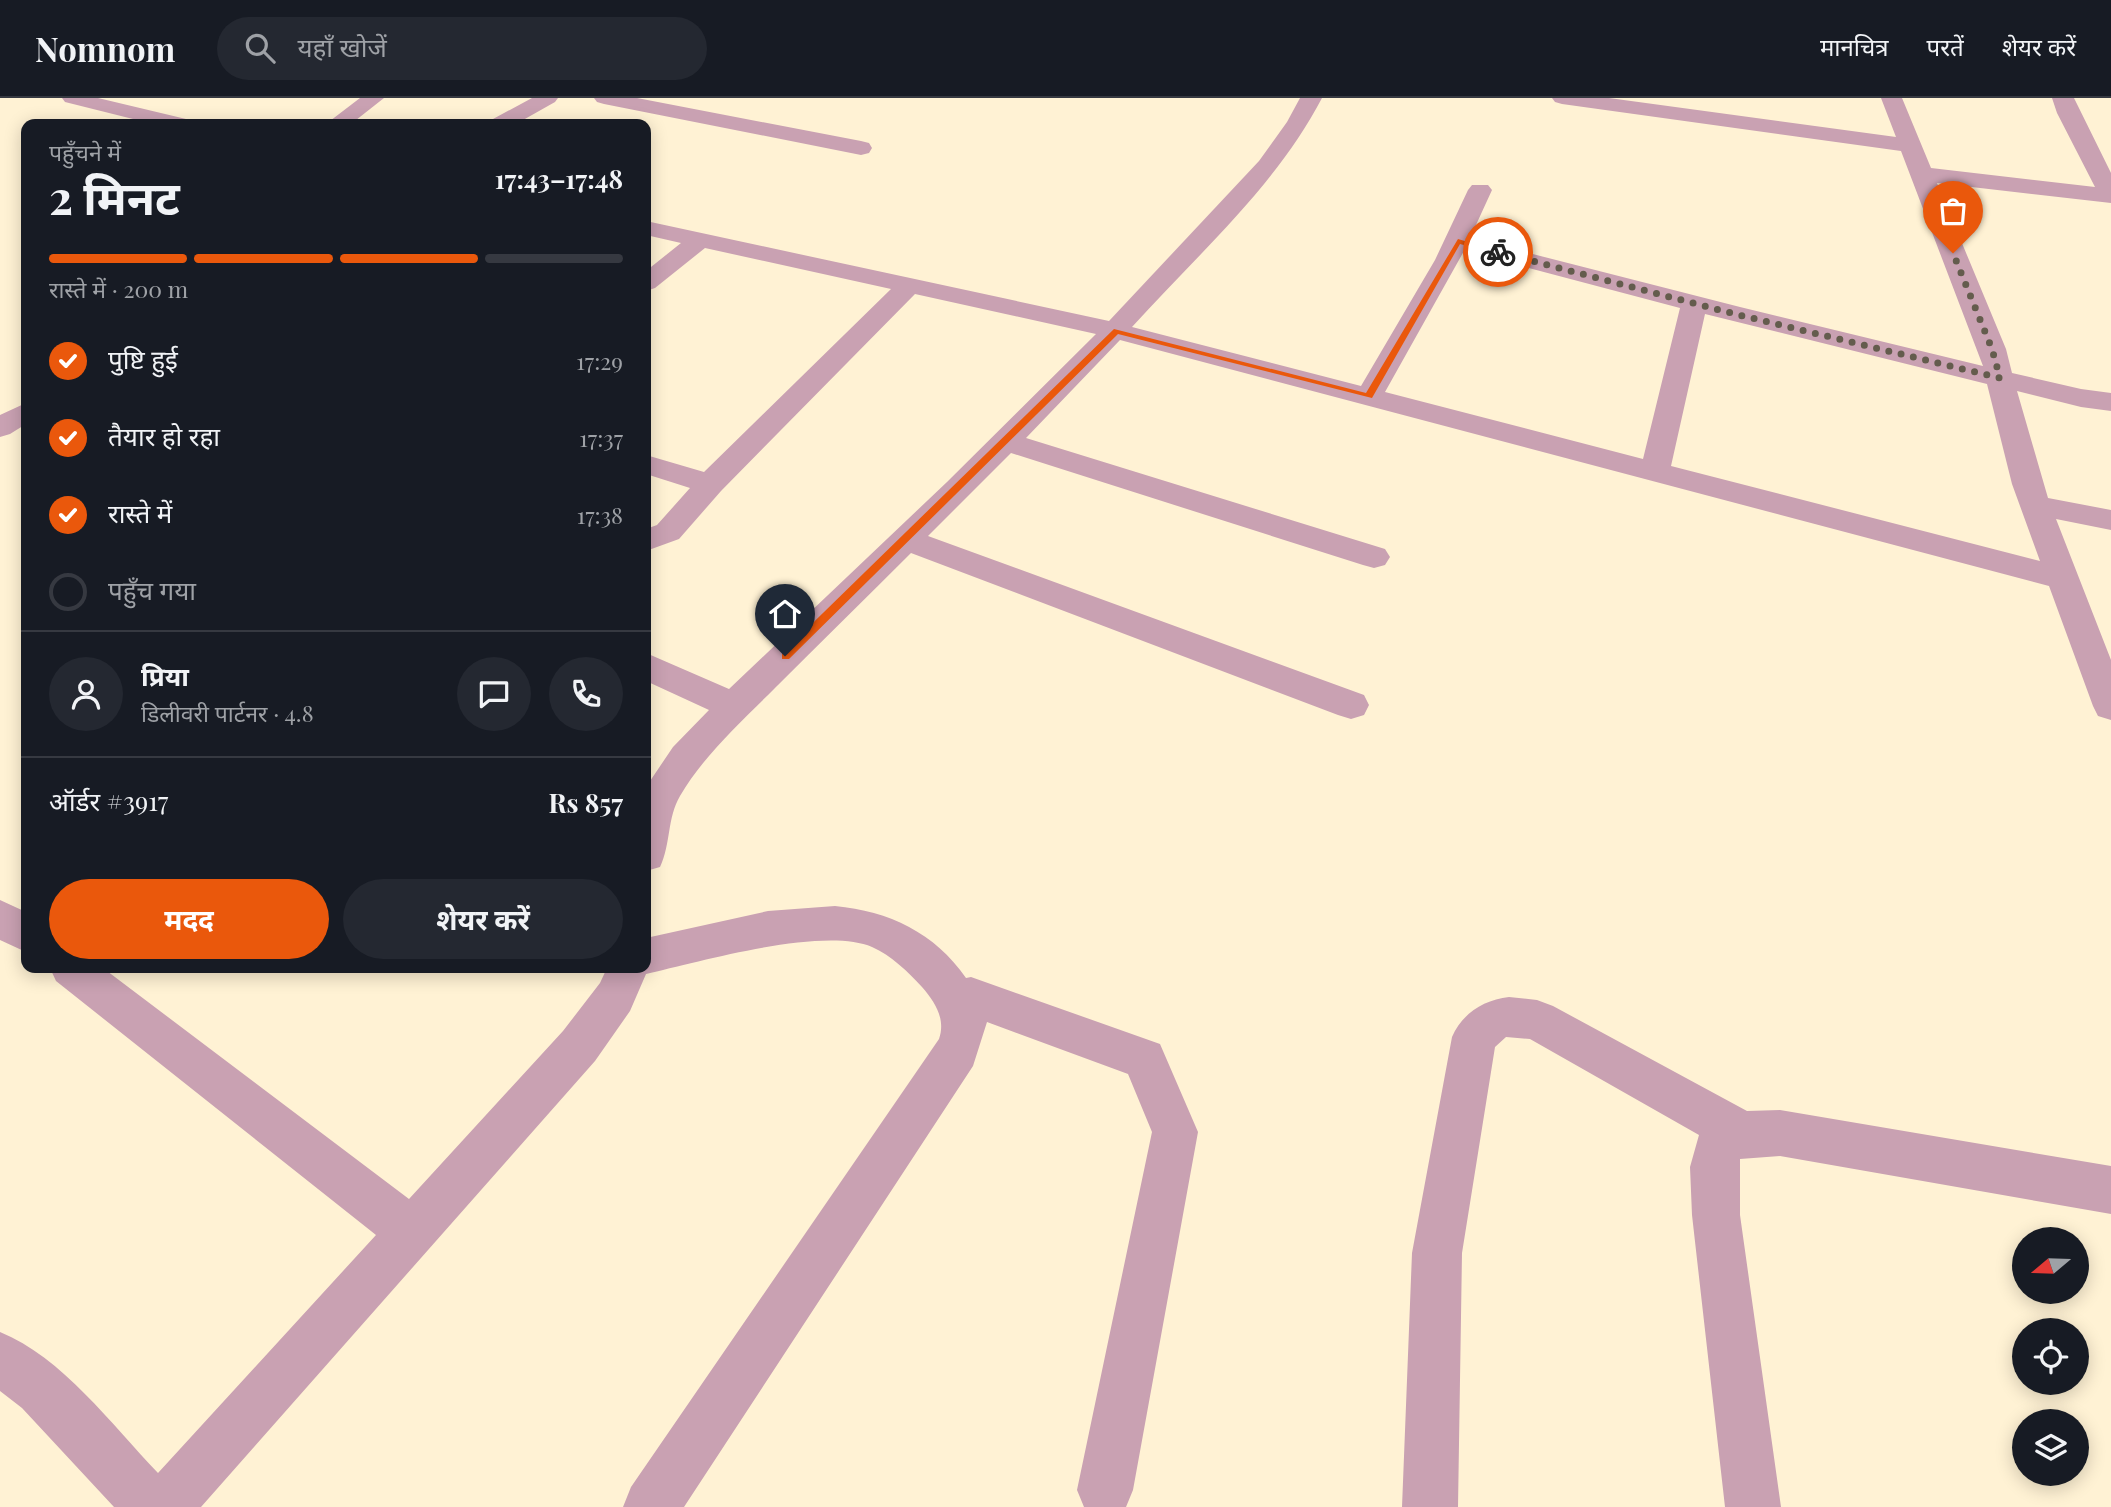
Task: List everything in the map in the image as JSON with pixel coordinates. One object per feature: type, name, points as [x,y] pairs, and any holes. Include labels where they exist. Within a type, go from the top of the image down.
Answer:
[{"type":"street","points":[[72,98],[158,119]]},
{"type":"street","points":[[344,119],[374,98]]},
{"type":"street","points":[[510,119],[548,98]]},
{"type":"street","points":[[604,98],[862,148]]},
{"type":"street","points":[[651,826],[653,815],[667,785],[691,753],[734,706],[1116,331],[1178,262],[1235,205],[1300,122],[1311,98]]},
{"type":"street","points":[[1562,98],[1909,145]]},
{"type":"street","points":[[1891,98],[1992,349],[2026,484],[2111,706]]},
{"type":"street","points":[[2063,98],[2068,113],[2111,195]]},
{"type":"street","points":[[1921,174],[2111,195]]},
{"type":"street","points":[[1369,397],[1458,242],[1480,190]]},
{"type":"street","points":[[651,229],[1116,331],[2062,578]]},
{"type":"street","points":[[651,279],[701,239]]},
{"type":"street","points":[[1458,242],[2081,398],[2111,402]]},
{"type":"street","points":[[651,538],[668,532],[710,484],[810,387],[909,285]]},
{"type":"street","points":[[1655,471],[1694,303]]},
{"type":"street","points":[[0,428],[21,415]]},
{"type":"street","points":[[1005,441],[1374,557]]},
{"type":"street","points":[[651,466],[710,484]]},
{"type":"street","points":[[2034,505],[2111,520]]},
{"type":"street","points":[[905,539],[1350,705]]},
{"type":"street","points":[[651,668],[734,706]]},
{"type":"street","points":[[0,918],[21,931]]},
{"type":"street","points":[[651,955],[764,930],[858,924],[887,933],[918,954],[941,979],[958,1004],[964,1028]]},
{"type":"street","points":[[77,973],[410,1231]]},
{"type":"street","points":[[164,1507],[579,1046],[615,997],[626,973]]},
{"type":"street","points":[[650,1507],[957,1051],[971,996],[1144,1059],[1175,1132],[1105,1490]]},
{"type":"street","points":[[1430,1507],[1437,1253],[1474,1037],[1490,1021],[1508,1015],[1537,1020],[1742,1134]]},
{"type":"street","points":[[1753,1507],[1716,1215],[1714,1167],[1719,1144],[1742,1134],[1780,1133],[2111,1190]]},
{"type":"street","points":[[0,1358],[41,1389],[152,1507]]},
{"type":"way so far","points":[[1498,252],[1735,314],[2000,378],[1992,349],[1953,253]]},
{"type":"route","points":[[785,656],[1116,331],[1369,397],[1458,242],[1498,252]]}]
